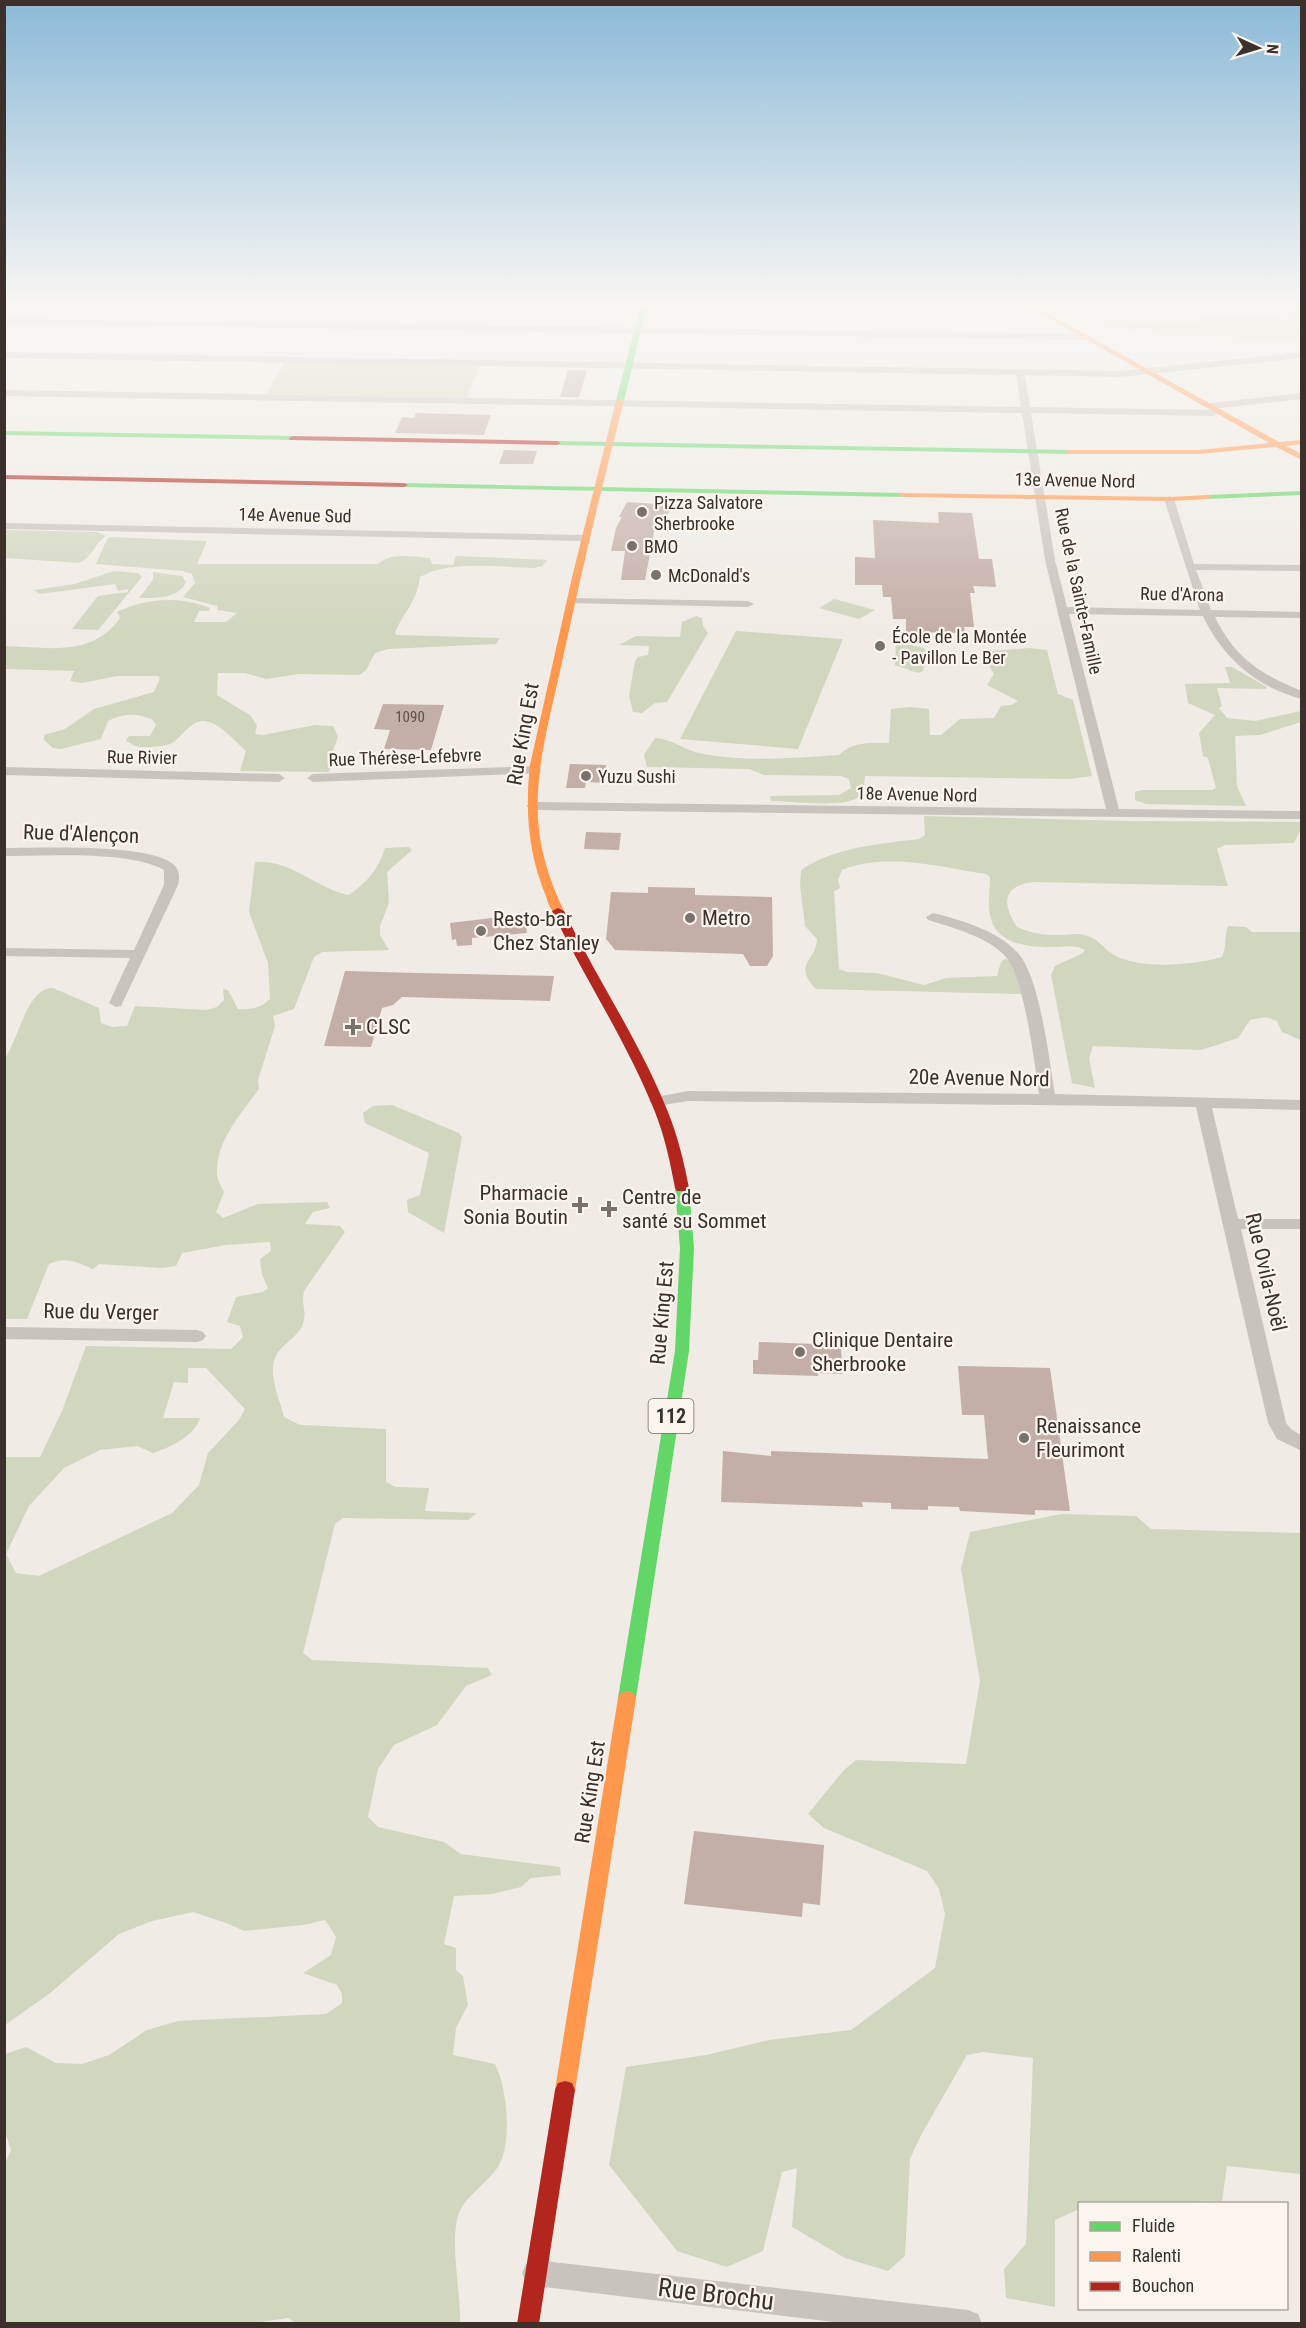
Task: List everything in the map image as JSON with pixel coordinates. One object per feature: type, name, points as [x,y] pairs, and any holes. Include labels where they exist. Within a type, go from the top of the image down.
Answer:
[{"type":"main road","name":"Rue King Est","points":[[528,2324],[687,1309],[689,1274],[687,1218],[680,1178],[657,1101],[650,1082],[557,911],[539,861],[532,806],[535,771],[571,601],[596,489],[616,414]]},
{"type":"main road","points":[[1220,414],[1302,458]]},
{"type":"main road","points":[[4,433],[1033,452],[1180,453],[1302,442]]},
{"type":"main road","name":"13e Avenue Nord","points":[[4,477],[1041,498],[1169,499],[1302,493]]},
{"type":"street","name":"Rue de la Sainte-Famille","points":[[1026,414],[1050,560],[1114,814]]},
{"type":"street","points":[[1169,499],[1191,567],[1219,638],[1240,662],[1266,680],[1302,696]]},
{"type":"street","name":"14e Avenue Sud","points":[[4,526],[585,538]]},
{"type":"street","points":[[1191,567],[1302,568]]},
{"type":"street","points":[[571,601],[748,604]]},
{"type":"street","name":"Rue d'Arona","points":[[1062,610],[1302,615]]},
{"type":"street","name":"Rue Rivier","points":[[4,771],[279,778]]},
{"type":"street","name":"Rue Thérèse-Lefebvre","points":[[313,778],[535,771]]},
{"type":"street","name":"18e Avenue Nord","points":[[532,806],[1302,815]]},
{"type":"street","name":"Rue d'Alençon","points":[[4,852],[129,855],[156,859],[170,868],[173,876],[171,885],[139,954]]},
{"type":"street","points":[[933,917],[989,939],[1003,947],[1020,965],[1048,1099]]},
{"type":"street","points":[[4,952],[139,954],[117,1003]]},
{"type":"street","name":"20e Avenue Nord","points":[[657,1101],[688,1096],[1048,1099],[1302,1106]]},
{"type":"street","name":"Rue Ovila-Noël","points":[[1203,1103],[1277,1423],[1284,1434],[1299,1444]]},
{"type":"street","points":[[1232,1224],[1302,1224]]},
{"type":"street","name":"Rue du Verger","points":[[4,1333],[197,1336]]},
{"type":"street","name":"Rue Brochu","points":[[535,2272],[886,2319],[968,2324]]},
{"type":"green space","points":[[5,530],[97,532],[106,536],[87,558],[79,563],[5,558]]},
{"type":"green space","points":[[110,537],[207,541],[197,564],[378,564],[390,558],[403,556],[430,558],[432,564],[453,565],[456,556],[548,560],[542,566],[534,568],[459,566],[445,568],[420,577],[413,600],[395,633],[397,635],[500,638],[496,644],[388,649],[375,653],[366,670],[360,675],[299,674],[266,679],[245,673],[218,673],[217,695],[251,716],[257,726],[255,734],[263,735],[315,725],[333,726],[338,737],[330,758],[335,764],[328,772],[240,771],[246,751],[221,729],[204,721],[194,723],[170,744],[161,746],[140,747],[126,740],[129,736],[150,736],[156,725],[153,720],[136,715],[119,716],[108,721],[101,739],[61,749],[53,748],[44,740],[44,735],[65,729],[94,709],[154,692],[160,678],[158,676],[117,676],[82,683],[70,681],[74,671],[5,669],[5,646],[52,648],[82,645],[109,631],[120,618],[117,612],[151,601],[174,600],[210,608],[209,611],[199,611],[194,622],[226,622],[237,613],[218,610],[217,606],[183,597],[195,583],[192,574],[183,571],[96,564]]},
{"type":"green space","points":[[114,571],[138,573],[142,577],[98,630],[72,629],[98,596],[128,592],[128,589],[118,591],[115,584],[40,594],[34,590],[75,584]]},
{"type":"green space","points":[[153,572],[182,576],[186,582],[183,588],[172,595],[139,598],[153,580]]},
{"type":"green space","points":[[834,599],[875,610],[859,619],[819,608]]},
{"type":"green space","points":[[696,616],[702,618],[703,626],[708,633],[667,702],[655,703],[642,713],[633,712],[629,696],[635,661],[638,657],[648,655],[649,646],[619,645],[636,636],[680,637],[682,622]]},
{"type":"green space","points":[[736,631],[843,639],[798,749],[680,739]]},
{"type":"green space","points":[[896,642],[924,648],[928,654],[923,671],[918,673],[895,665]]},
{"type":"green space","points":[[1030,648],[1047,650],[1058,694],[1073,700],[1092,776],[1069,779],[865,776],[863,791],[857,798],[839,803],[816,803],[771,801],[770,796],[839,795],[851,788],[849,779],[841,776],[764,775],[749,769],[647,767],[644,755],[655,738],[668,740],[697,752],[736,758],[771,759],[839,755],[856,745],[889,743],[891,709],[910,707],[929,709],[930,735],[941,735],[960,719],[994,718],[1001,706],[1012,705],[1018,701],[987,685],[994,674],[983,656],[991,651]]},
{"type":"green space","points":[[1225,667],[1232,667],[1267,687],[1266,689],[1217,688],[1222,706],[1219,708],[1227,718],[1255,721],[1301,711],[1301,722],[1260,735],[1235,736],[1237,786],[1246,806],[1146,804],[1135,800],[1135,792],[1142,790],[1212,790],[1216,788],[1208,758],[1203,756],[1199,733],[1215,715],[1188,703],[1185,684],[1230,683]]},
{"type":"green space","points":[[924,816],[1301,822],[1301,829],[1294,843],[1225,845],[1217,849],[1228,886],[1033,882],[1015,887],[1010,892],[1007,904],[1017,927],[1033,933],[1084,935],[1097,941],[1110,953],[1138,963],[1183,964],[1222,957],[1228,926],[1246,927],[1252,932],[1301,932],[1301,1040],[1282,1032],[1277,1021],[1266,1017],[1250,1020],[1238,1038],[1201,1050],[1093,1046],[1089,1058],[1095,1088],[1072,1083],[1051,975],[1055,966],[1085,950],[1074,946],[1026,945],[1008,940],[995,928],[991,919],[990,877],[986,874],[913,863],[877,862],[842,870],[838,880],[840,888],[834,891],[839,969],[847,972],[877,973],[924,985],[946,978],[997,976],[1001,962],[1005,959],[1011,960],[1022,994],[816,989],[806,974],[807,963],[816,947],[817,939],[805,926],[800,886],[801,870],[814,862],[843,851],[919,839],[925,835]]},
{"type":"green space","points":[[409,847],[412,850],[387,872],[389,903],[380,926],[380,935],[389,950],[322,952],[314,957],[294,1009],[273,1016],[275,1026],[258,1080],[259,1089],[231,1128],[221,1150],[217,1176],[224,1192],[216,1212],[223,1218],[258,1204],[327,1202],[330,1208],[313,1212],[305,1224],[340,1226],[345,1232],[304,1291],[303,1325],[276,1356],[274,1378],[284,1417],[300,1425],[386,1429],[386,1482],[396,1487],[429,1488],[425,1511],[477,1513],[468,1520],[343,1518],[335,1524],[303,1653],[312,1660],[488,1668],[492,1675],[466,1686],[437,1725],[394,1745],[378,1769],[368,1817],[378,1827],[444,1842],[461,1854],[560,1867],[561,1875],[531,1878],[521,1887],[492,1894],[454,1896],[444,1944],[456,1948],[456,1970],[463,1976],[468,2005],[456,2028],[453,2055],[495,2064],[505,2099],[507,2128],[504,2153],[491,2176],[462,2207],[456,2224],[455,2251],[460,2323],[297,2324],[288,2318],[248,2324],[5,2323],[4,2166],[11,2150],[5,2131],[5,2054],[26,2047],[56,2063],[82,2064],[109,2055],[147,2030],[178,2021],[326,2014],[342,2003],[342,1994],[337,1985],[303,1973],[331,1955],[336,1937],[325,1920],[303,1925],[244,1931],[193,1912],[152,1921],[119,1934],[49,1994],[5,2025],[5,1457],[40,1457],[62,1411],[86,1346],[231,1349],[243,1337],[240,1326],[227,1322],[236,1297],[263,1292],[268,1288],[262,1275],[260,1259],[271,1251],[270,1242],[226,1245],[182,1253],[176,1266],[162,1268],[99,1264],[93,1269],[71,1261],[60,1260],[49,1264],[27,1319],[5,1319],[5,1058],[36,996],[44,990],[53,988],[99,1008],[101,1023],[112,1027],[127,1026],[135,1006],[207,1010],[217,1007],[224,1000],[223,989],[228,990],[238,1009],[251,1009],[263,1005],[270,999],[268,963],[249,912],[255,862],[280,865],[337,892],[349,895],[371,875],[385,848]],"holes":[[[188,1368],[206,1368],[245,1409],[239,1420],[208,1453],[199,1485],[172,1513],[39,1576],[16,1573],[6,1554],[29,1506],[64,1468],[100,1450],[137,1446],[153,1453],[187,1436],[200,1418],[163,1418],[174,1382],[188,1383]]]},
{"type":"green space","points":[[392,1105],[459,1133],[462,1137],[444,1233],[408,1212],[407,1200],[420,1195],[429,1153],[365,1123],[363,1113],[373,1106]]},
{"type":"green space","points":[[1061,1514],[1136,1516],[1151,1529],[1301,1533],[1301,2174],[1227,2166],[1222,2201],[1078,2202],[1078,2209],[1055,2220],[1055,2307],[1006,2298],[1004,2269],[1026,2244],[1033,2058],[983,2052],[967,2055],[921,2135],[910,2159],[905,2256],[888,2271],[845,2258],[792,2227],[797,2168],[782,2172],[763,2251],[727,2267],[677,2251],[609,2165],[626,2067],[706,2055],[769,2040],[851,2030],[935,1968],[945,1914],[939,1889],[927,1871],[824,1828],[808,1814],[843,1771],[856,1760],[966,1764],[980,1681],[961,1569],[970,1532]]},
{"type":"building","points":[[416,414],[491,415],[484,435],[395,433],[402,417],[414,418]]},
{"type":"building","points":[[504,450],[537,451],[533,464],[499,464]]},
{"type":"building","points":[[627,502],[673,505],[664,521],[656,521],[645,580],[621,580],[625,551],[611,551],[616,528],[622,517],[619,517]]},
{"type":"building","name":"École de la Montée - Pavillon Le Ber","points":[[938,512],[972,513],[979,559],[992,559],[996,587],[973,586],[975,593],[970,593],[974,627],[964,627],[965,633],[906,632],[906,619],[893,619],[891,597],[883,597],[882,585],[855,585],[855,557],[875,558],[873,520],[939,523]]},
{"type":"building","points":[[383,704],[444,705],[431,750],[384,749],[390,730],[374,729]]},
{"type":"building","name":"Yuzu Sushi","points":[[570,764],[606,765],[604,783],[586,782],[585,788],[566,788]]},
{"type":"building","points":[[586,832],[621,833],[619,850],[584,849]]},
{"type":"building","name":"Metro","points":[[648,887],[695,888],[695,895],[772,897],[773,956],[767,966],[750,966],[743,954],[615,950],[606,939],[611,892],[648,893]]},
{"type":"building","name":"Resto-bar Chez Stanley","points":[[524,914],[527,933],[472,938],[472,945],[457,946],[456,939],[452,940],[450,923]]},
{"type":"building","name":"CLSC","points":[[345,971],[554,976],[550,1001],[402,997],[393,1005],[382,1008],[371,1047],[324,1046]]},
{"type":"building","name":"Clinique Dentaire Sherbrooke","points":[[759,1342],[841,1345],[842,1374],[818,1373],[818,1376],[753,1374],[753,1360],[758,1360]]},
{"type":"building","name":"Renaissance Fleurimont","points":[[958,1366],[1050,1368],[1070,1511],[1035,1510],[1035,1515],[960,1511],[959,1507],[928,1506],[928,1510],[891,1509],[891,1503],[862,1502],[863,1507],[721,1502],[723,1451],[771,1456],[771,1451],[988,1459],[984,1415],[962,1415]]},
{"type":"building","points":[[694,1831],[824,1845],[820,1905],[803,1903],[802,1917],[684,1904]]},
{"type":"traffic: fast","points":[[4,433],[293,438]]},
{"type":"traffic: fast","points":[[557,443],[1070,452]]},
{"type":"traffic: fast","points":[[404,485],[903,495]]},
{"type":"traffic: fast","points":[[1208,497],[1302,493]]},
{"type":"traffic: fast","points":[[627,1698],[682,1351],[687,1248],[682,1188]]},
{"type":"traffic: slow","points":[[558,911],[544,878],[536,843],[533,819],[536,765],[577,573],[617,414]]},
{"type":"traffic: slow","points":[[1223,414],[1302,458]]},
{"type":"traffic: slow","points":[[1070,452],[1199,452],[1302,442]]},
{"type":"traffic: slow","points":[[903,495],[1169,499],[1208,497]]},
{"type":"traffic: slow","points":[[565,2090],[627,1698]]},
{"type":"traffic: jam","points":[[293,438],[557,443]]},
{"type":"traffic: jam","points":[[4,477],[404,485]]},
{"type":"traffic: jam","points":[[558,911],[648,1079],[663,1114],[682,1188]]},
{"type":"traffic: jam","points":[[528,2324],[565,2090]]},
{"type":"place","name":"Pizza Salvatore Sherbrooke","points":[[642,512]]},
{"type":"place","name":"BMO","points":[[632,546]]},
{"type":"place","name":"McDonald's","points":[[656,575]]},
{"type":"place","name":"École de la Montée - Pavillon Le Ber","points":[[880,646]]},
{"type":"place","name":"Yuzu Sushi","points":[[586,776]]},
{"type":"place","name":"Metro","points":[[690,918]]},
{"type":"place","name":"Resto-bar Chez Stanley","points":[[481,931]]},
{"type":"place","name":"CLSC","points":[[353,1027]]},
{"type":"place","name":"Pharmacie Sonia Boutin","points":[[580,1205]]},
{"type":"place","name":"Centre de santé su Sommet","points":[[609,1209]]},
{"type":"place","name":"Clinique Dentaire Sherbrooke","points":[[800,1352]]},
{"type":"place","name":"Renaissance Fleurimont","points":[[1024,1438]]}]
